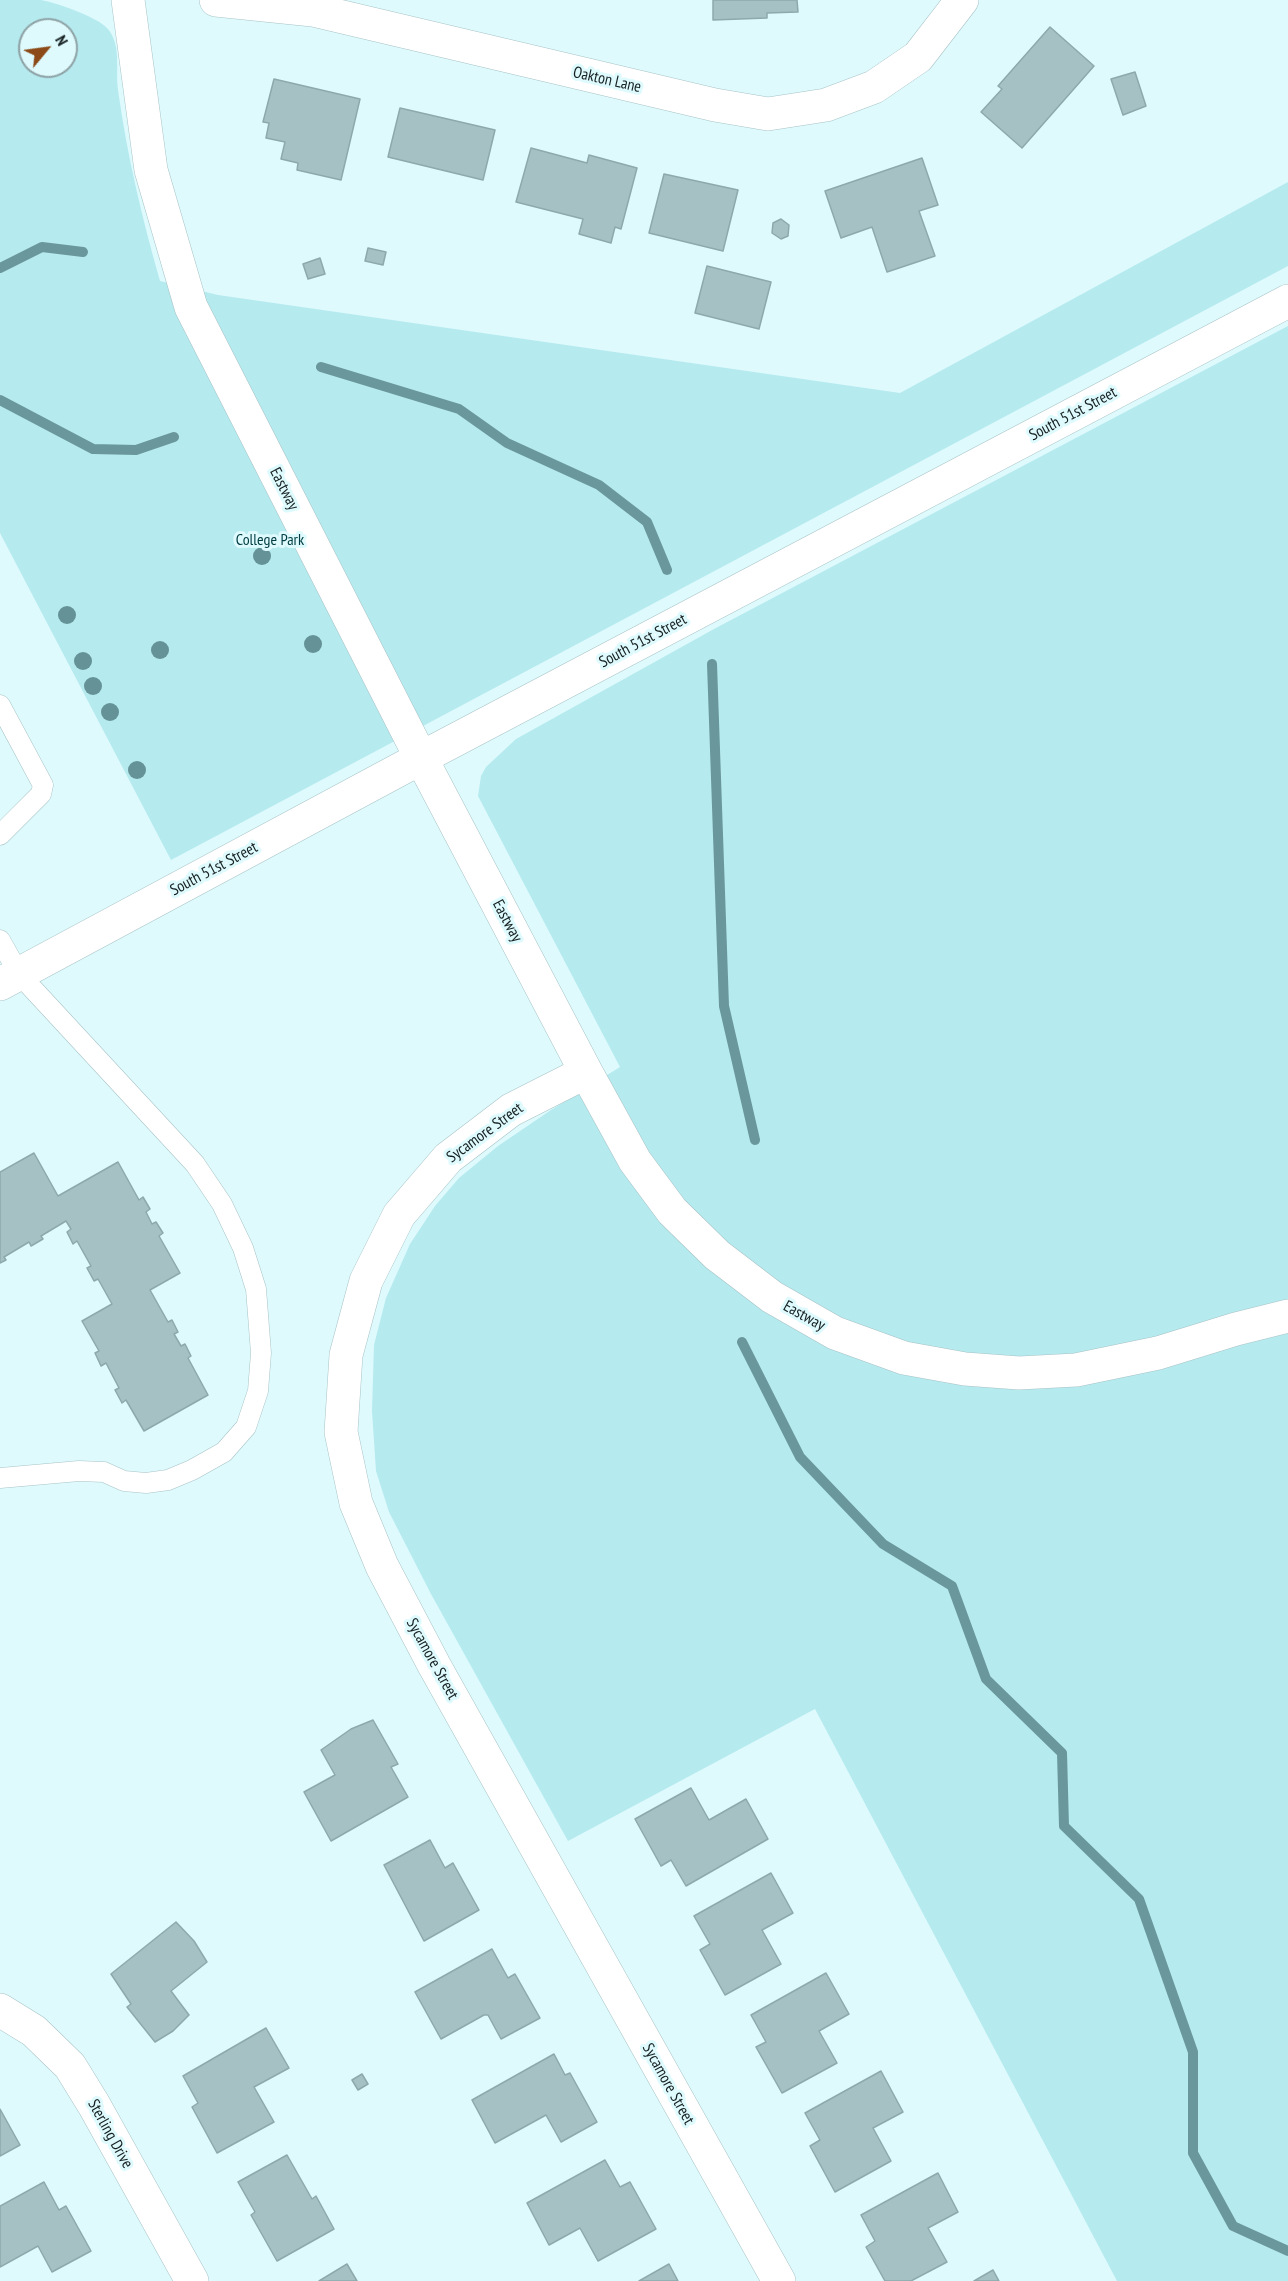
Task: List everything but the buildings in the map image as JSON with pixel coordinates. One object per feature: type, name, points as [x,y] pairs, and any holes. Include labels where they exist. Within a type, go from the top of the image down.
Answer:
[{"type":"street","name":"Eastway","points":[[128,0],[151,170],[191,308],[421,758],[586,1072],[635,1161],[672,1211],[717,1255],[772,1297],[835,1333],[904,1358],[965,1369],[1019,1373],[1076,1370],[1158,1353],[1288,1316]]},
{"type":"street","name":"Oakton Lane","points":[[216,0],[313,10],[715,105],[768,114],[826,105],[874,87],[918,57],[962,0]]},
{"type":"street","name":"South 51st Street","points":[[10,979],[421,758],[1288,301]]},
{"type":"street","name":"Sycamore Street","points":[[586,1072],[511,1110],[448,1158],[399,1215],[366,1281],[346,1355],[341,1432],[356,1503],[382,1566],[434,1665],[778,2281]]},
{"type":"street","name":"Sterling Drive","points":[[0,2010],[34,2031],[70,2066],[192,2281]]},
{"type":"lane","points":[[0,705],[43,785],[41,794],[0,836]]},
{"type":"lane","points":[[0,940],[10,979],[195,1164],[222,1204],[243,1248],[256,1289],[261,1353],[258,1391],[246,1427],[224,1452],[192,1470],[168,1480],[146,1484],[124,1481],[104,1472],[80,1471],[0,1478]]},
{"type":"green space","name":"College Park","points":[[0,0],[41,0],[57,4],[95,19],[112,34],[116,49],[118,90],[130,162],[160,281],[218,295],[900,393],[1288,182],[1288,266],[171,860],[0,533]]},
{"type":"green space","points":[[1288,326],[1288,2281],[1117,2281],[815,1709],[568,1841],[431,1594],[389,1512],[376,1471],[372,1411],[374,1345],[386,1298],[410,1244],[435,1206],[459,1178],[498,1146],[620,1067],[478,796],[481,776],[486,767],[516,739],[714,629]]},
{"type":"waterway","points":[[0,268],[42,247],[83,252]]},
{"type":"waterway","points":[[321,367],[459,409],[507,443],[599,485],[647,522],[667,570]]},
{"type":"waterway","points":[[0,400],[93,449],[136,450],[174,437]]},
{"type":"waterway","points":[[712,664],[724,1006],[755,1140]]},
{"type":"waterway","points":[[742,1342],[800,1457],[883,1544],[952,1586],[986,1679],[1062,1753],[1064,1826],[1139,1899],[1193,2052],[1193,2153],[1233,2226],[1288,2251]]}]
